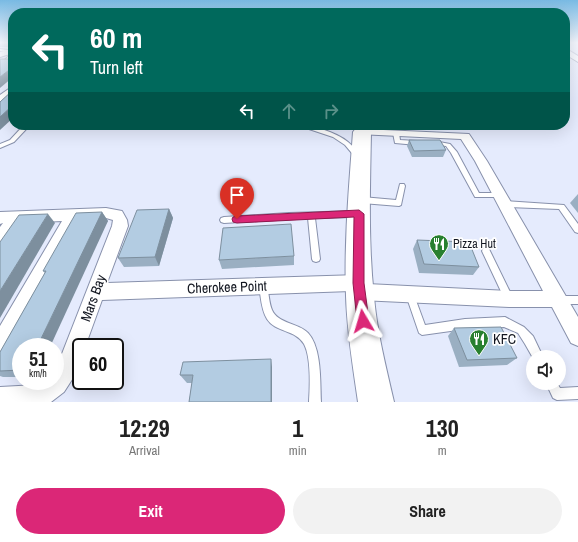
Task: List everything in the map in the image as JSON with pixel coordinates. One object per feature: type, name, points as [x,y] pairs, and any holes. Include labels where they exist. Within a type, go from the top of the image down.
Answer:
[{"type":"main road","points":[[361,130],[359,288],[366,350],[376,402]]},
{"type":"street","points":[[0,100],[8,93]]},
{"type":"street","points":[[378,130],[396,133],[465,136],[502,199],[578,336]]},
{"type":"street","name":"Mars Bay","points":[[0,398],[41,396],[56,384],[66,371],[120,226],[120,220],[117,215],[106,213],[73,214]]},
{"type":"street","points":[[0,218],[73,214]]},
{"type":"street","points":[[0,345],[73,214]]},
{"type":"street","points":[[0,240],[16,217]]},
{"type":"street","name":"Cherokee Point","points":[[95,292],[263,286],[359,288],[410,295],[509,299],[557,299]]},
{"type":"lane","points":[[0,146],[12,141],[22,130]]},
{"type":"lane","points":[[316,130],[335,136],[347,144],[361,161]]},
{"type":"lane","points":[[396,133],[397,142],[421,143]]},
{"type":"lane","points":[[429,143],[448,146],[451,149],[477,195],[562,207],[578,230]]},
{"type":"lane","points":[[224,220],[311,216],[359,207],[399,203],[402,186]]},
{"type":"lane","points":[[311,216],[316,259]]},
{"type":"lane","points":[[486,251],[509,299]]},
{"type":"lane","points":[[263,286],[267,308],[272,318],[297,330],[308,341],[314,365],[315,402]]},
{"type":"lane","points":[[410,295],[422,330],[465,324],[506,322],[521,330],[534,350]]},
{"type":"lane","points":[[557,299],[578,300]]},
{"type":"lane","points":[[555,390],[557,394],[578,393]]},
{"type":"building","points":[[0,62],[8,62],[8,71],[0,77]]},
{"type":"building","points":[[8,95],[8,110],[0,117],[0,102]]},
{"type":"building","points":[[409,140],[440,140],[446,150],[414,151]]},
{"type":"building","points":[[169,209],[155,257],[118,258],[137,210]]},
{"type":"building","points":[[102,212],[41,338],[12,338],[12,370],[0,371],[0,352],[46,271],[43,271],[76,213]]},
{"type":"building","points":[[48,214],[0,291],[0,242],[19,215]]},
{"type":"building","points":[[291,224],[294,256],[219,260],[223,228]]},
{"type":"building","points":[[417,240],[469,242],[479,267],[424,264]]},
{"type":"building","points":[[501,327],[517,358],[467,360],[454,328]]},
{"type":"building","points":[[271,359],[271,402],[189,402],[193,375],[180,375],[183,362]]},
{"type":"place","name":"Pizza Hut","points":[[439,261]]},
{"type":"place","name":"KFC","points":[[479,356]]},
{"type":"route","points":[[237,219],[359,214],[359,283],[363,321]]}]
